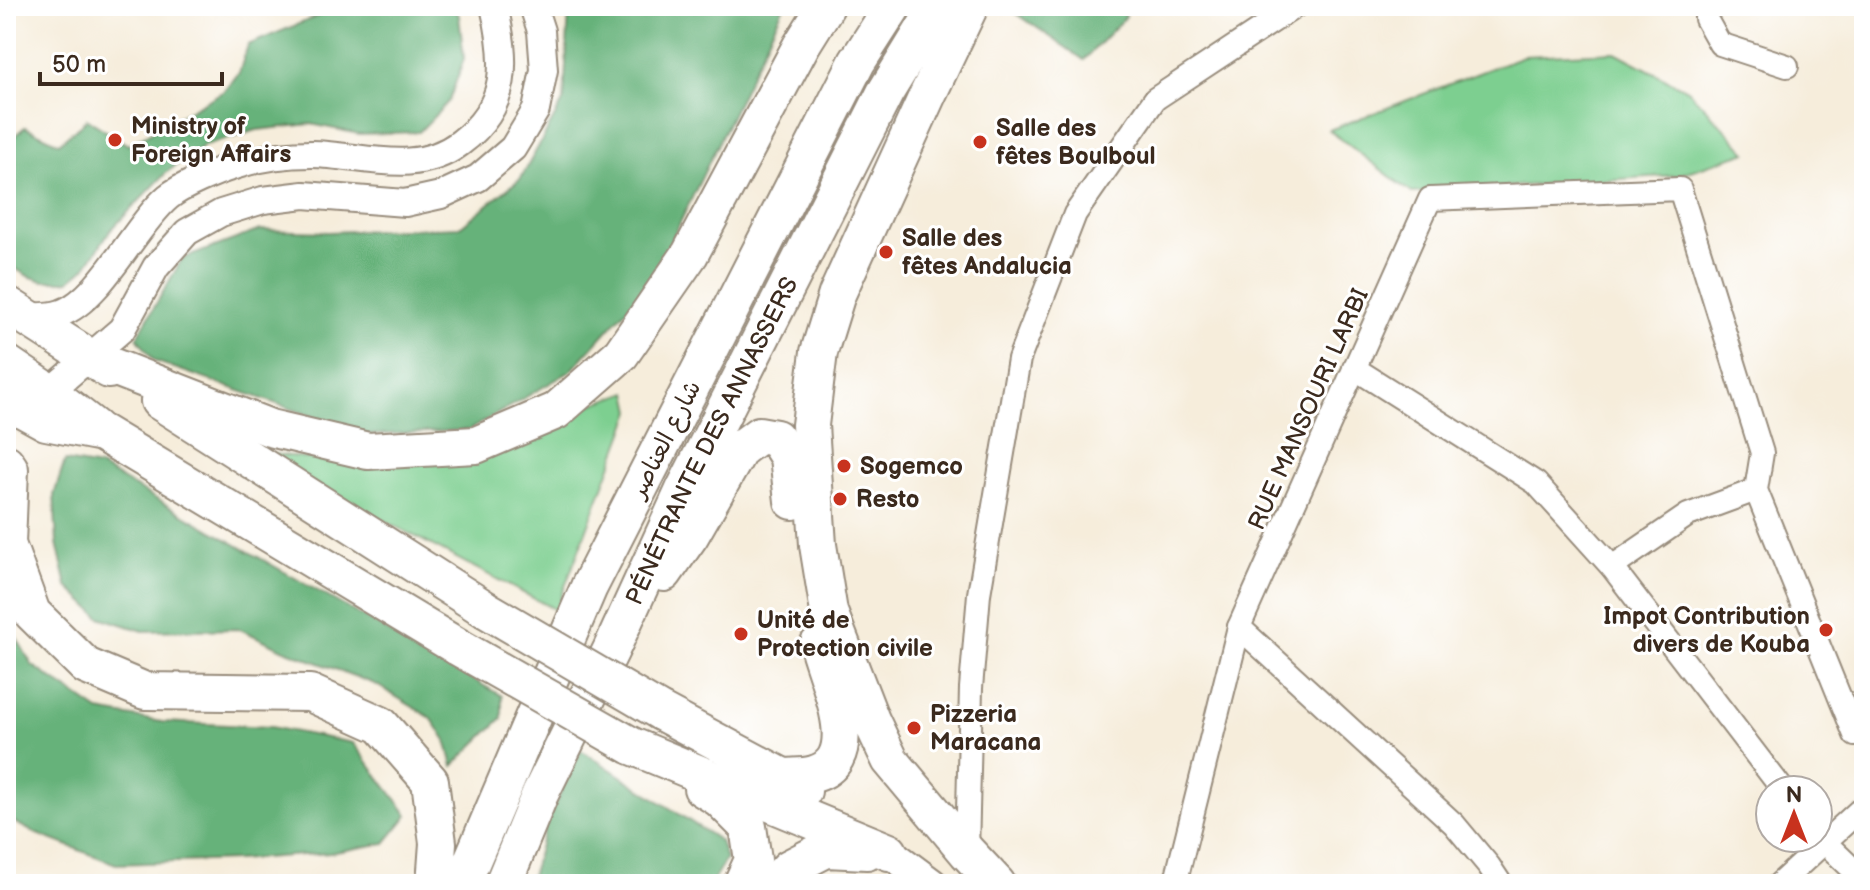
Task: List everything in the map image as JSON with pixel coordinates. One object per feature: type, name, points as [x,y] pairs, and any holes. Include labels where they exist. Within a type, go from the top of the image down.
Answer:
[{"type":"highway","points":[[88,357],[270,428],[368,451],[476,445],[556,411],[621,354],[690,254],[801,46],[826,6]]},
{"type":"highway","name":"شارع العناصر","points":[[462,884],[589,587],[857,62],[893,6]]},
{"type":"highway","name":"PÉNÉTRANTE DES ANNASSERS","points":[[511,873],[540,794],[611,650],[684,490],[885,93],[938,6]]},
{"type":"highway","points":[[970,6],[837,294],[819,352],[810,425],[818,545],[829,612],[871,720],[890,760],[997,884]]},
{"type":"highway","points":[[15,310],[485,609],[661,712],[783,777],[889,852]]},
{"type":"highway","points":[[6,363],[102,433],[458,647],[720,799],[748,827],[753,860],[742,884]]},
{"type":"highway","points":[[6,400],[46,422],[102,433]]},
{"type":"highway","points":[[611,650],[690,536],[740,449],[759,435],[776,438],[788,457],[803,590],[841,727],[834,762],[816,774],[783,777]]},
{"type":"highway","points":[[6,463],[10,469],[7,544],[32,613],[64,645],[86,666],[145,691],[310,693],[381,725],[430,781],[438,843],[435,884]]},
{"type":"highway","points":[[632,746],[889,852]]},
{"type":"highway","points":[[774,884],[789,868],[826,849],[889,852]]},
{"type":"main road","points":[[889,852],[932,884]]},
{"type":"street","points":[[15,310],[63,313],[88,296],[168,197],[235,165],[313,154],[398,163],[431,159],[459,144],[485,121],[498,96],[503,66],[494,6]]},
{"type":"street","points":[[49,392],[122,329],[156,267],[187,232],[221,213],[263,200],[304,195],[405,203],[441,195],[478,178],[513,148],[536,110],[544,70],[541,31],[533,6]]},
{"type":"street","points":[[967,852],[971,688],[979,594],[1019,359],[1075,214],[1155,99],[1296,6]]},
{"type":"street","points":[[1706,6],[1706,19],[1720,44],[1787,66]]},
{"type":"street","name":"RUE MANSOURI LARBI","points":[[1175,884],[1239,627],[1430,199],[1680,189],[1762,453],[1756,490]]},
{"type":"street","points":[[1354,368],[1536,483],[1612,567],[1771,774]]},
{"type":"street","points":[[1612,567],[1688,515],[1756,490],[1855,735]]},
{"type":"street","points":[[1239,627],[1454,824],[1501,884]]},
{"type":"street","points":[[1834,829],[1864,806]]},
{"type":"street","points":[[1834,851],[1864,880]]},
{"type":"street","points":[[1779,884],[1807,854]]},
{"type":"green space","name":"Ministry of Foreign Affairs","points":[[342,6],[455,6],[464,59],[449,101],[419,132],[359,134],[311,124],[257,130],[204,146],[167,172],[109,232],[86,267],[69,281],[43,281],[6,263],[6,143],[25,127],[59,143],[87,119],[128,145],[224,91],[239,73],[248,45]]},
{"type":"green space","points":[[567,6],[784,6],[652,281],[571,371],[469,430],[366,435],[154,361],[137,337],[182,259],[260,230],[328,232],[460,227],[521,178],[564,100]]},
{"type":"green space","points":[[1010,6],[1120,6],[1126,16],[1084,60],[1010,9]]},
{"type":"green space","points":[[1615,52],[1689,91],[1747,152],[1678,175],[1412,193],[1329,130],[1523,56]]},
{"type":"green space","points":[[628,392],[632,411],[556,610],[253,452],[354,466],[576,410]]},
{"type":"green space","points":[[65,461],[100,467],[502,696],[502,718],[453,766],[446,740],[431,718],[375,684],[287,651],[240,629],[143,631],[100,617],[67,586],[57,543],[54,495]]},
{"type":"green space","points":[[6,619],[32,665],[99,711],[162,722],[271,727],[353,743],[408,815],[385,843],[330,853],[236,860],[116,864],[37,834],[6,818]]},
{"type":"green space","points":[[581,750],[720,841],[726,859],[711,884],[529,884],[546,823]]},
{"type":"place","name":"Ministry of Foreign Affairs","points":[[115,140]]},
{"type":"place","name":"Salle des fêtes Boulboul","points":[[980,142]]},
{"type":"place","name":"Salle des fêtes Andalucia","points":[[886,252]]},
{"type":"place","name":"Sogemco","points":[[844,466]]},
{"type":"place","name":"Resto","points":[[840,499]]},
{"type":"place","name":"Impot Contribution divers de Kouba","points":[[1826,630]]},
{"type":"place","name":"Unité de Protection civile","points":[[741,634]]},
{"type":"place","name":"Pizzeria Maracana","points":[[914,728]]}]
